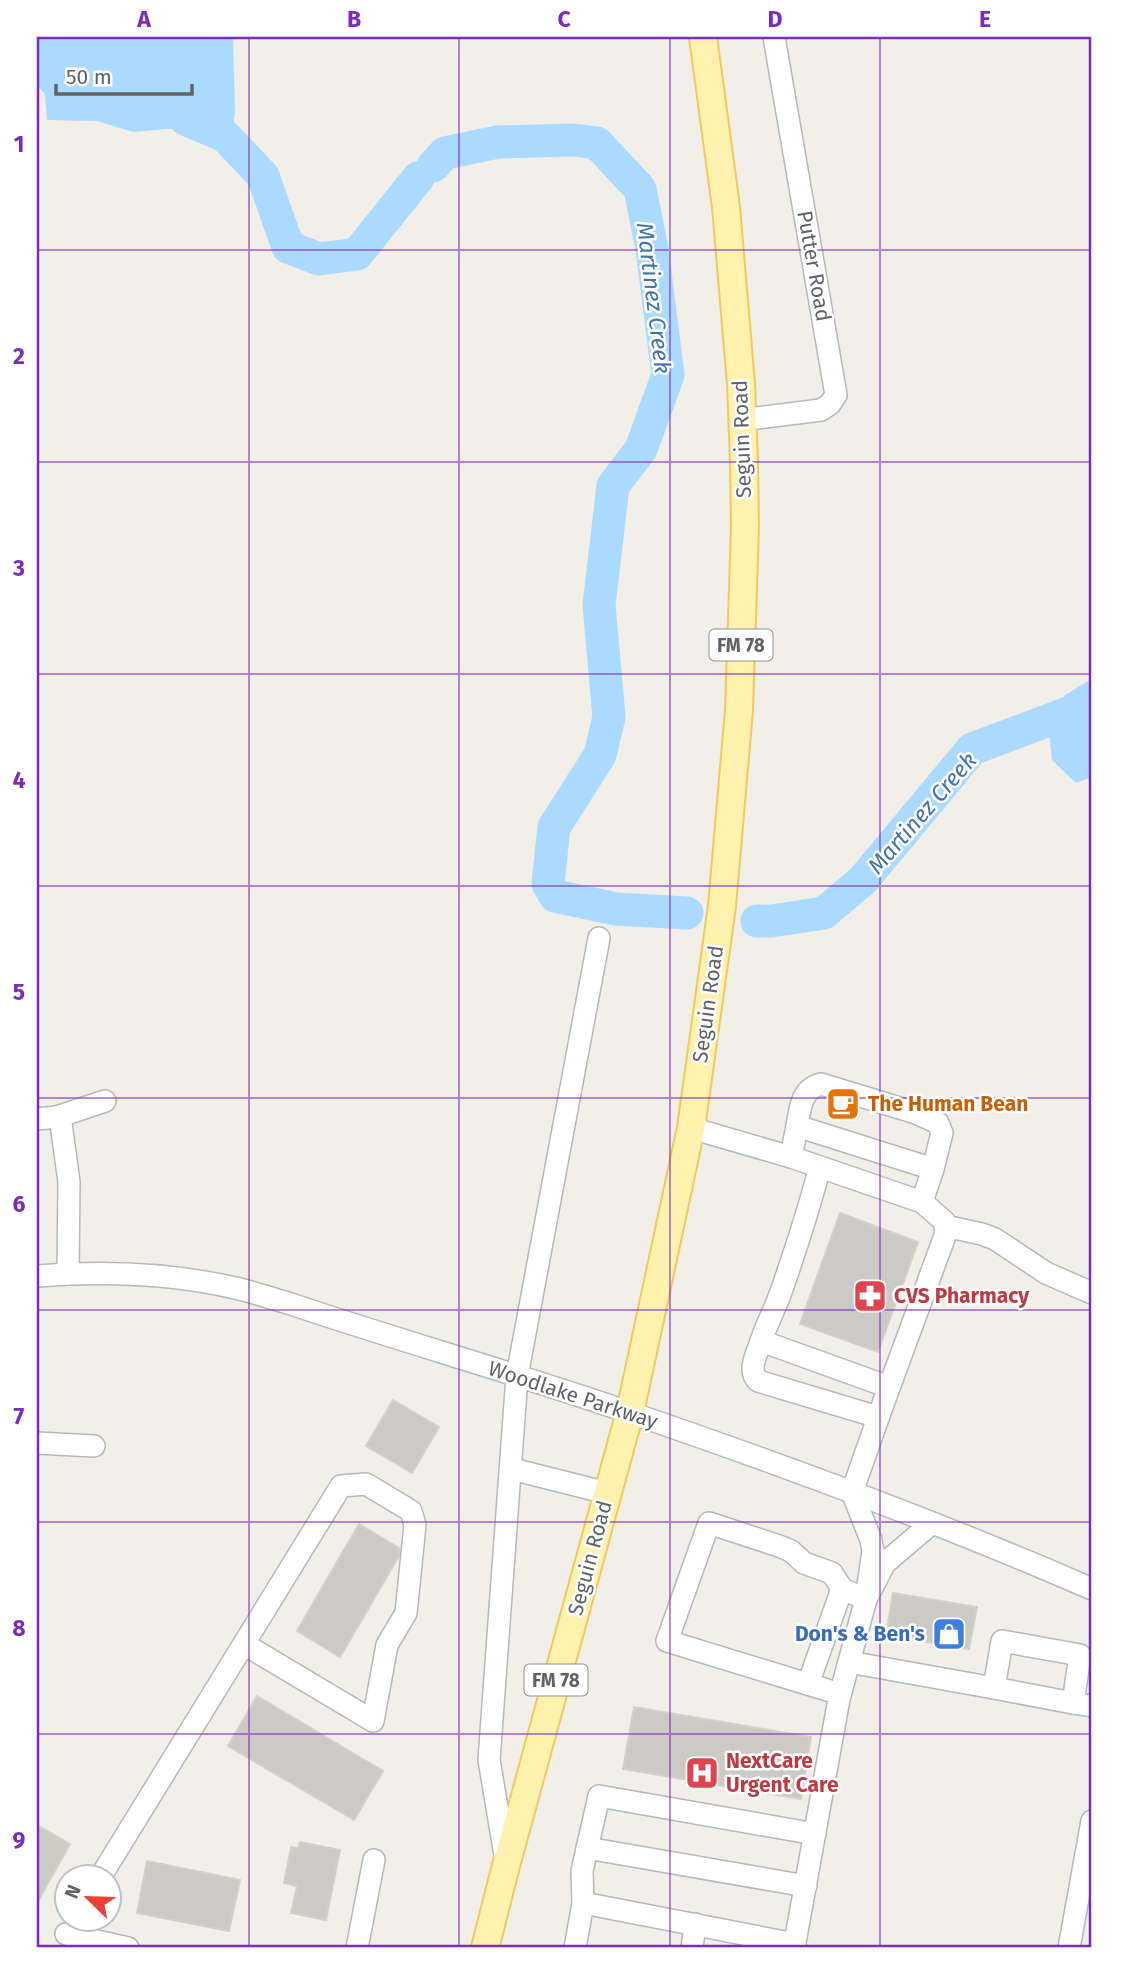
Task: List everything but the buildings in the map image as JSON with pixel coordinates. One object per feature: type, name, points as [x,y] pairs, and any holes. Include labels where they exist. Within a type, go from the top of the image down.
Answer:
[{"type":"main road","name":"Seguin Road","points":[[485,1948],[630,1412],[691,1128],[722,906],[739,710],[745,527],[744,461],[741,384],[726,207],[703,37]]},
{"type":"street","name":"Putter Road","points":[[741,421],[821,410],[830,404],[836,395],[774,37]]},
{"type":"street","points":[[507,1862],[489,1760],[517,1376],[599,938]]},
{"type":"street","points":[[791,1157],[802,1103],[813,1086],[821,1084],[916,1113],[938,1123],[942,1133],[922,1202]]},
{"type":"street","points":[[37,1119],[61,1116],[105,1101]]},
{"type":"street","points":[[61,1116],[69,1182],[68,1274]]},
{"type":"street","points":[[797,1126],[933,1169]]},
{"type":"street","points":[[583,1903],[795,1946],[841,1694],[866,1599],[873,1551],[872,1540],[852,1492],[946,1233],[944,1221],[922,1202],[791,1157],[691,1128]]},
{"type":"street","points":[[820,1167],[781,1293],[769,1317],[752,1371],[758,1381],[878,1417]]},
{"type":"street","points":[[945,1226],[995,1239],[1046,1273],[1092,1293]]},
{"type":"street","name":"Woodlake Parkway","points":[[37,1276],[121,1273],[178,1278],[235,1288],[630,1412],[852,1492],[1092,1589]]},
{"type":"street","points":[[761,1341],[889,1387]]},
{"type":"street","points":[[37,1443],[94,1446]]},
{"type":"street","points":[[512,1469],[607,1493]]},
{"type":"street","points":[[110,1862],[244,1644],[341,1486],[366,1484],[411,1511],[415,1525],[406,1613],[387,1645],[373,1721],[244,1644]]},
{"type":"street","points":[[841,1694],[667,1641],[709,1522],[791,1551],[804,1563],[832,1573],[842,1589],[866,1599]]},
{"type":"street","points":[[866,1599],[885,1563],[932,1524]]},
{"type":"street","points":[[808,1684],[842,1589]]},
{"type":"street","points":[[849,1662],[1083,1704],[1080,1655],[1002,1641],[994,1688]]},
{"type":"street","points":[[575,1948],[583,1903],[582,1871],[599,1796],[815,1834]]},
{"type":"street","points":[[1069,1948],[1092,1821]]},
{"type":"street","points":[[587,1848],[806,1886]]},
{"type":"street","points":[[357,1948],[374,1860]]},
{"type":"street","points":[[692,1948],[695,1924]]},
{"type":"street","points":[[66,1934],[128,1948]]},
{"type":"water","points":[[37,37],[233,37],[235,110],[232,137],[179,128],[133,132],[97,121],[47,120],[45,94],[37,85]]},
{"type":"water","points":[[1092,679],[1092,777],[1076,783],[1052,760],[1048,721],[1065,695]]},
{"type":"waterway","name":"Martinez Creek","points":[[185,119],[225,136],[263,176],[288,247],[319,259],[357,254],[418,178]]},
{"type":"waterway","name":"Martinez Creek","points":[[433,166],[445,153],[498,142],[574,140],[597,143],[640,189],[652,249],[668,375],[641,449],[613,486],[599,605],[609,717],[600,755],[554,827],[548,884],[555,896],[616,909],[687,913]]},
{"type":"waterway","name":"Martinez Creek","points":[[757,921],[824,913],[863,880],[972,749],[1092,704]]},
{"type":"place","name":"The Human Bean","points":[[843,1104]]},
{"type":"place","name":"CVS Pharmacy","points":[[870,1296]]},
{"type":"place","name":"Don's & Ben's","points":[[949,1634]]},
{"type":"place","name":"NextCare Urgent Care","points":[[702,1773]]}]
